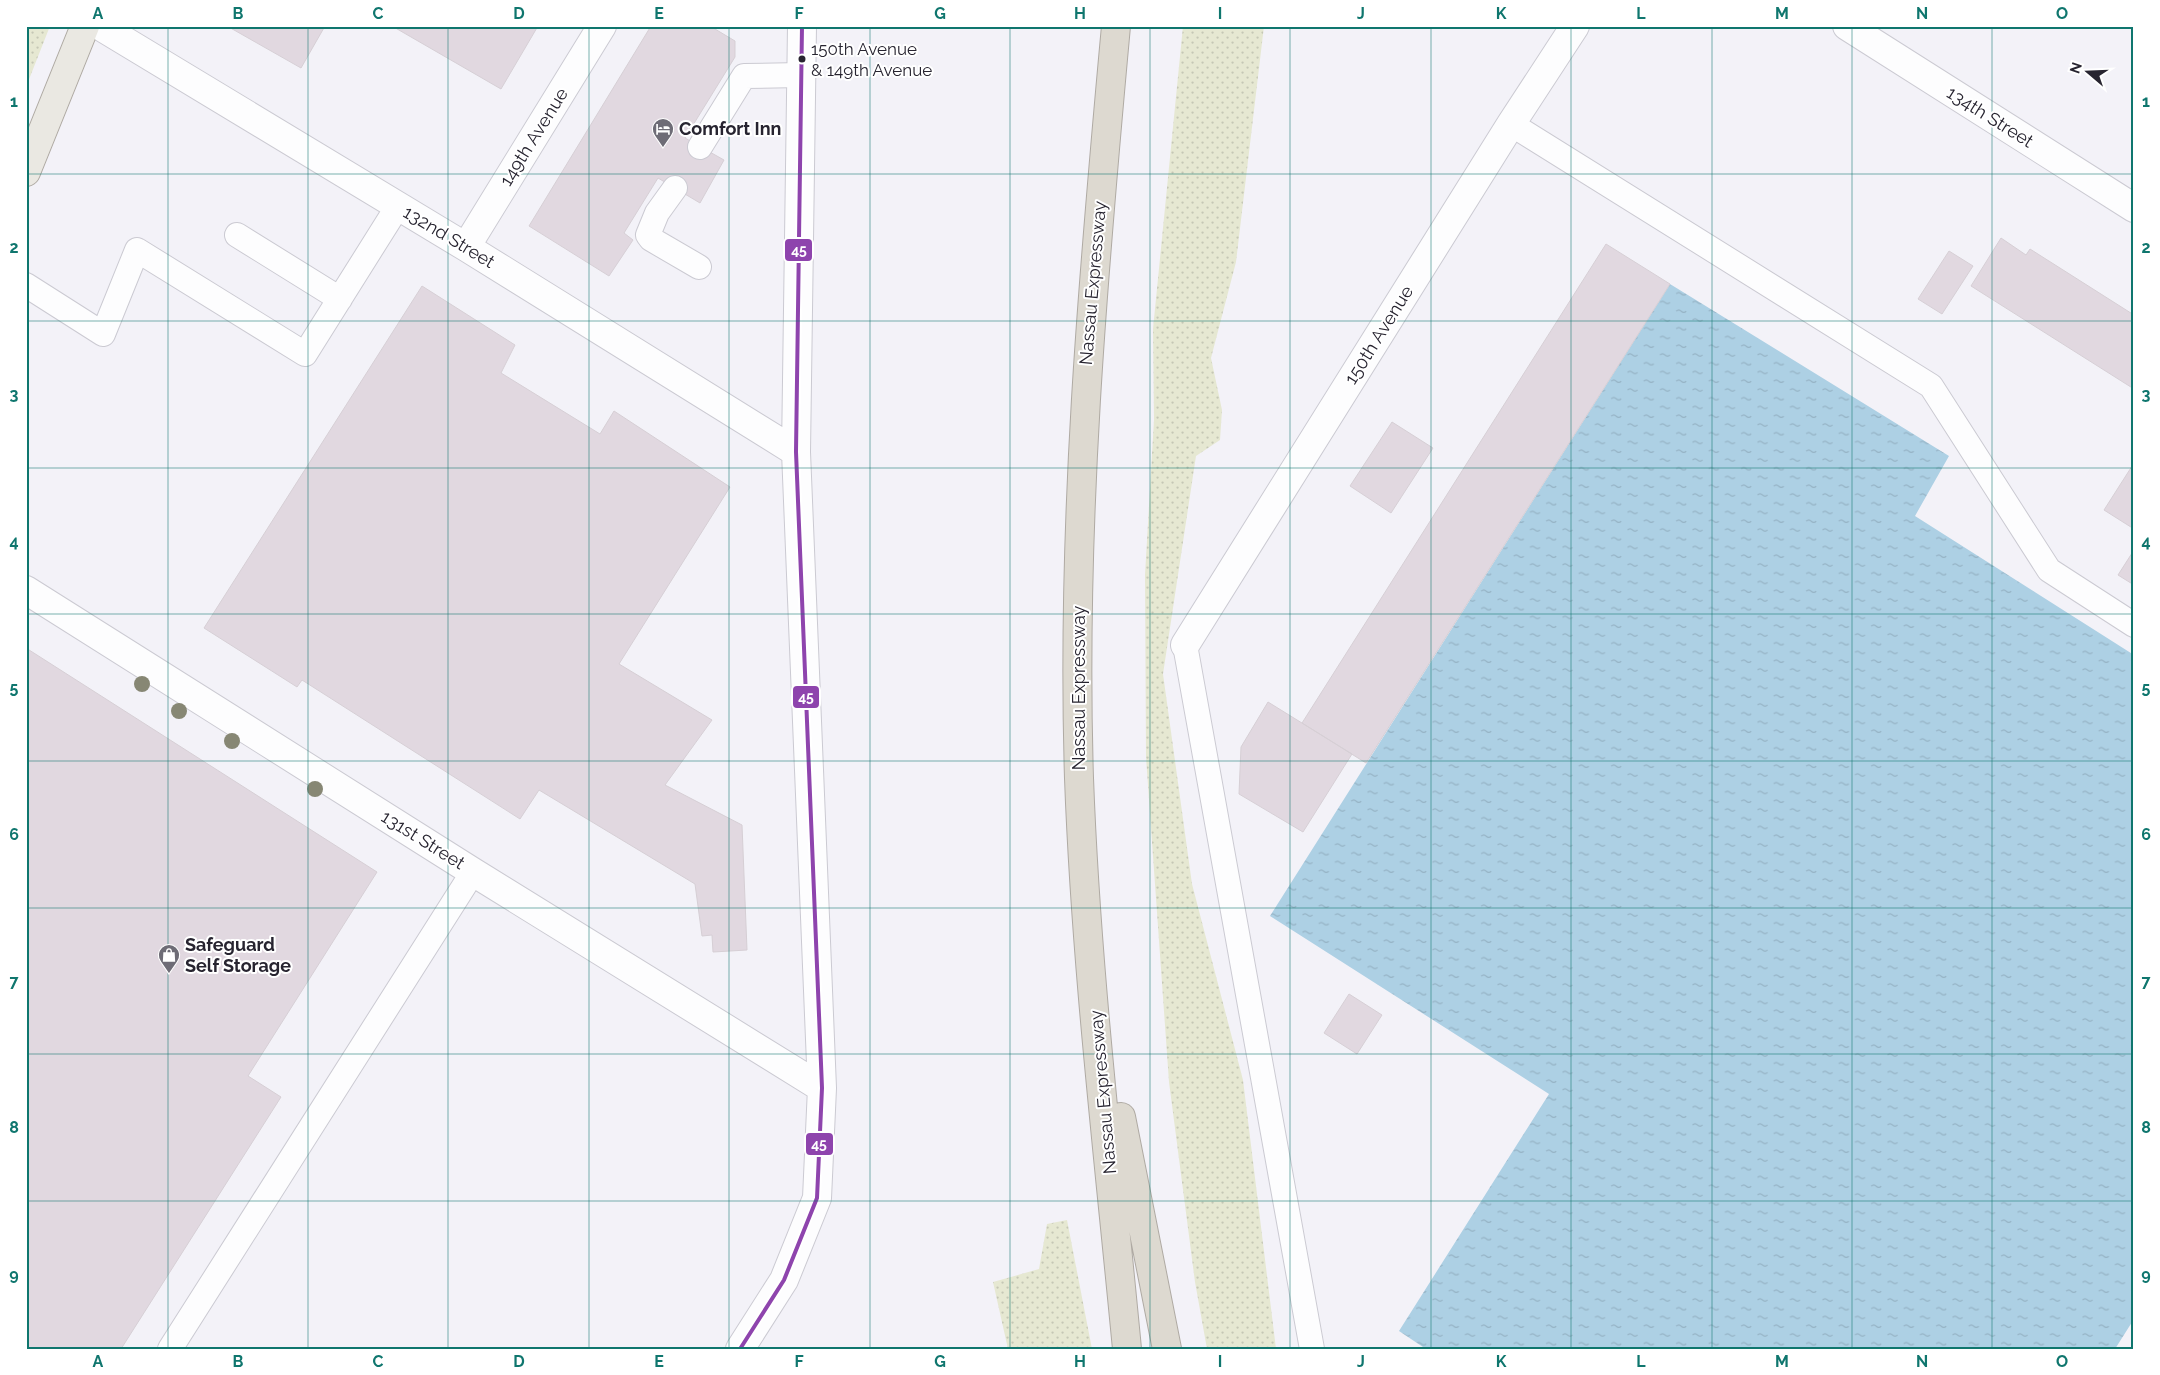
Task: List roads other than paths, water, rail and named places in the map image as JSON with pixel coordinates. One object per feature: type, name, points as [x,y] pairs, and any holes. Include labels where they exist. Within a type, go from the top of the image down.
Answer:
[{"type":"highway","name":"Nassau Expressway","points":[[1116,26],[1085,387],[1078,548],[1079,777],[1092,974],[1127,1349]]},
{"type":"highway","points":[[1092,974],[1167,1349]]},
{"type":"main road","points":[[26,172],[85,26]]},
{"type":"street","name":"132nd Street","points":[[100,26],[466,247],[796,452]]},
{"type":"street","name":"149th Avenue","points":[[466,247],[602,26]]},
{"type":"street","points":[[740,1349],[784,1280],[817,1198],[822,1088],[796,452],[802,26]]},
{"type":"street","name":"150th Avenue","points":[[1186,645],[1511,124],[1575,26]]},
{"type":"street","name":"134th Street","points":[[1847,26],[2134,208]]},
{"type":"street","name":"131st Street","points":[[26,590],[473,872],[822,1088]]},
{"type":"lane","points":[[700,147],[744,76],[801,75]]},
{"type":"lane","points":[[1511,124],[1931,386],[2049,570],[2134,625]]},
{"type":"lane","points":[[675,188],[657,213],[648,234],[651,239],[699,267]]},
{"type":"lane","points":[[26,285],[103,334],[138,250],[305,354],[398,206]]},
{"type":"lane","points":[[237,235],[340,299]]},
{"type":"lane","points":[[1186,645],[1312,1349]]},
{"type":"lane","points":[[170,1349],[473,872]]},
{"type":"water","points":[[1670,284],[1949,456],[1915,516],[2134,655],[2134,1319],[2115,1349],[1426,1349],[1399,1331],[1549,1094],[1270,916]]},
{"type":"place","name":"150th Avenue & 149th Avenue","points":[[802,59]]},
{"type":"place","name":"Comfort Inn","points":[[663,148]]},
{"type":"place","name":"Safeguard Self Storage","points":[[169,974]]}]
